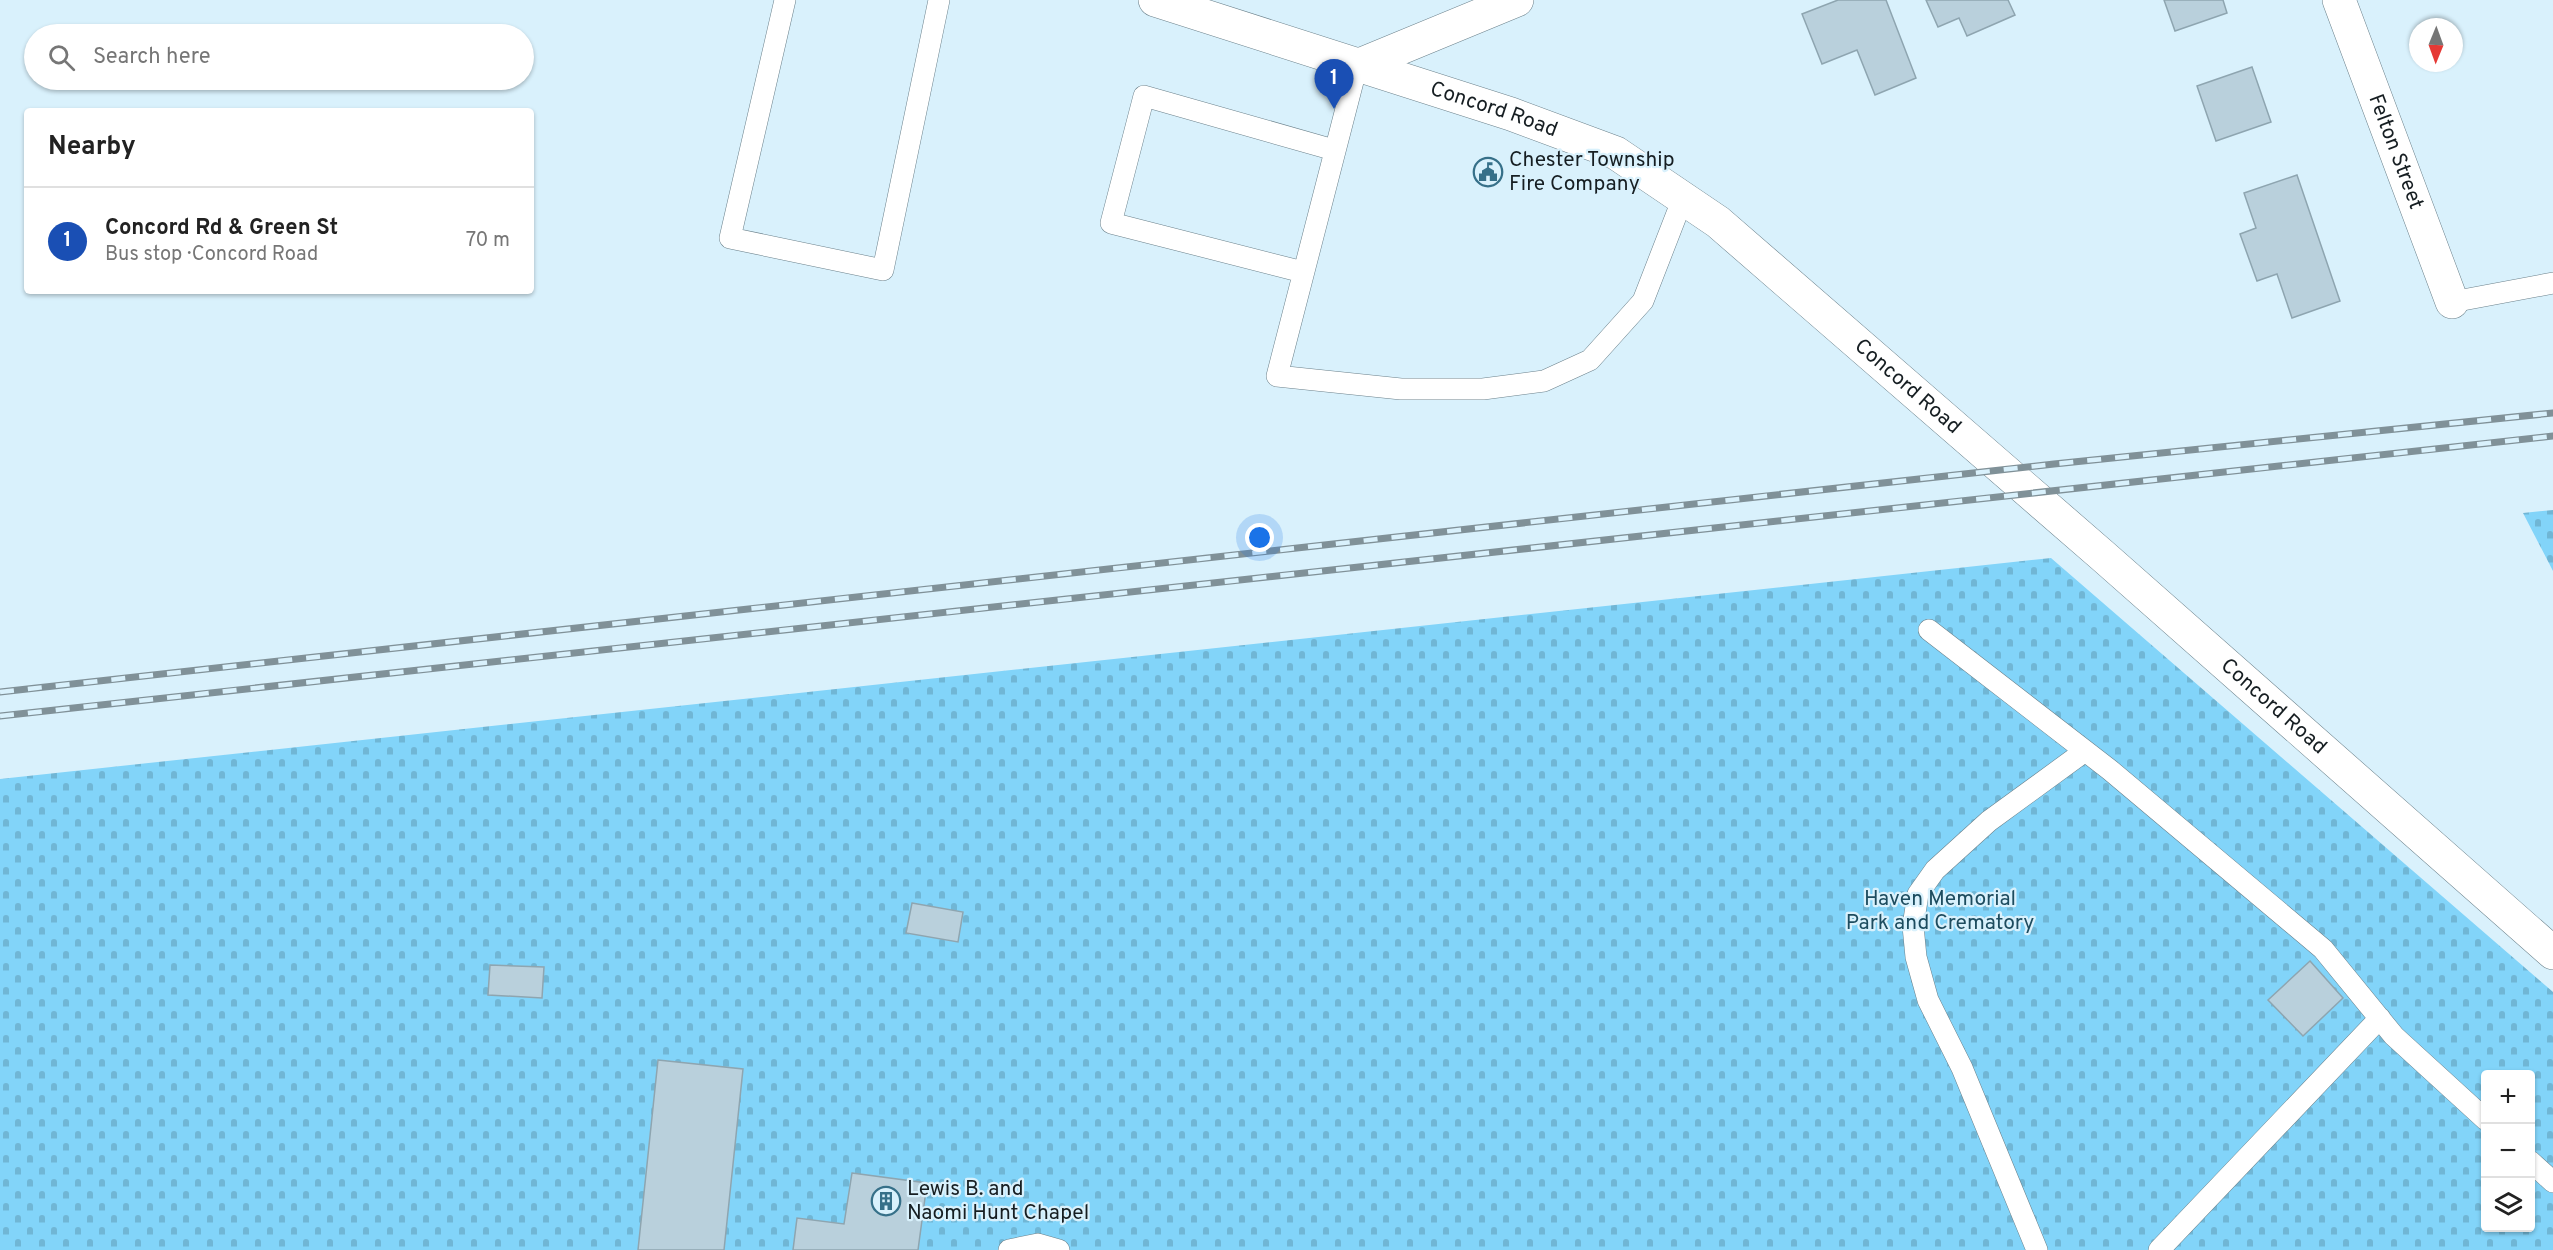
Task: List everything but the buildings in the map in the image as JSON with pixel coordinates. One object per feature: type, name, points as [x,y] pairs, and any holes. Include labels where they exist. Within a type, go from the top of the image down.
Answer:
[{"type":"main road","name":"Concord Road","points":[[1155,0],[1511,114],[1616,153],[1683,198],[1718,222],[2069,526],[2553,954]]},
{"type":"main road","points":[[1194,0],[1244,27]]},
{"type":"main road","points":[[1357,66],[1517,0]]},
{"type":"main road","name":"Felton Street","points":[[2339,0],[2452,302]]},
{"type":"lane","points":[[785,0],[730,238],[884,270],[939,0]]},
{"type":"lane","points":[[1357,66],[1277,376],[1401,389],[1483,389],[1544,381],[1590,360],[1643,301],[1683,198]]},
{"type":"lane","points":[[1303,272],[1111,223],[1144,96],[1334,150]]},
{"type":"lane","points":[[2452,302],[2553,283]]},
{"type":"lane","points":[[1929,630],[2085,751],[2323,950],[2394,1036],[2481,1115]]},
{"type":"lane","points":[[2037,1250],[1962,1068],[1929,1000],[1916,957],[1913,926],[1918,894],[1935,870],[1989,821],[2085,751]]},
{"type":"lane","points":[[2159,1250],[2380,1018]]},
{"type":"lane","points":[[2535,1166],[2553,1182]]},
{"type":"lane","points":[[1010,1250],[1038,1244],[1059,1250]]},
{"type":"green space","points":[[2553,510],[2553,571],[2523,513]]},
{"type":"green space","name":"Haven Memorial Park and Crematory","points":[[2051,558],[2553,992],[2553,1250],[0,1250],[0,779]]},
{"type":"railway","points":[[0,692],[2054,464],[2553,413]]},
{"type":"railway","points":[[0,716],[2553,436]]},
{"type":"place","name":"Concord Rd & Green St","points":[[1334,109]]},
{"type":"place","name":"Chester Township Fire Company","points":[[1488,172]]},
{"type":"place","name":"Lewis B. and Naomi Hunt Chapel","points":[[886,1201]]}]
